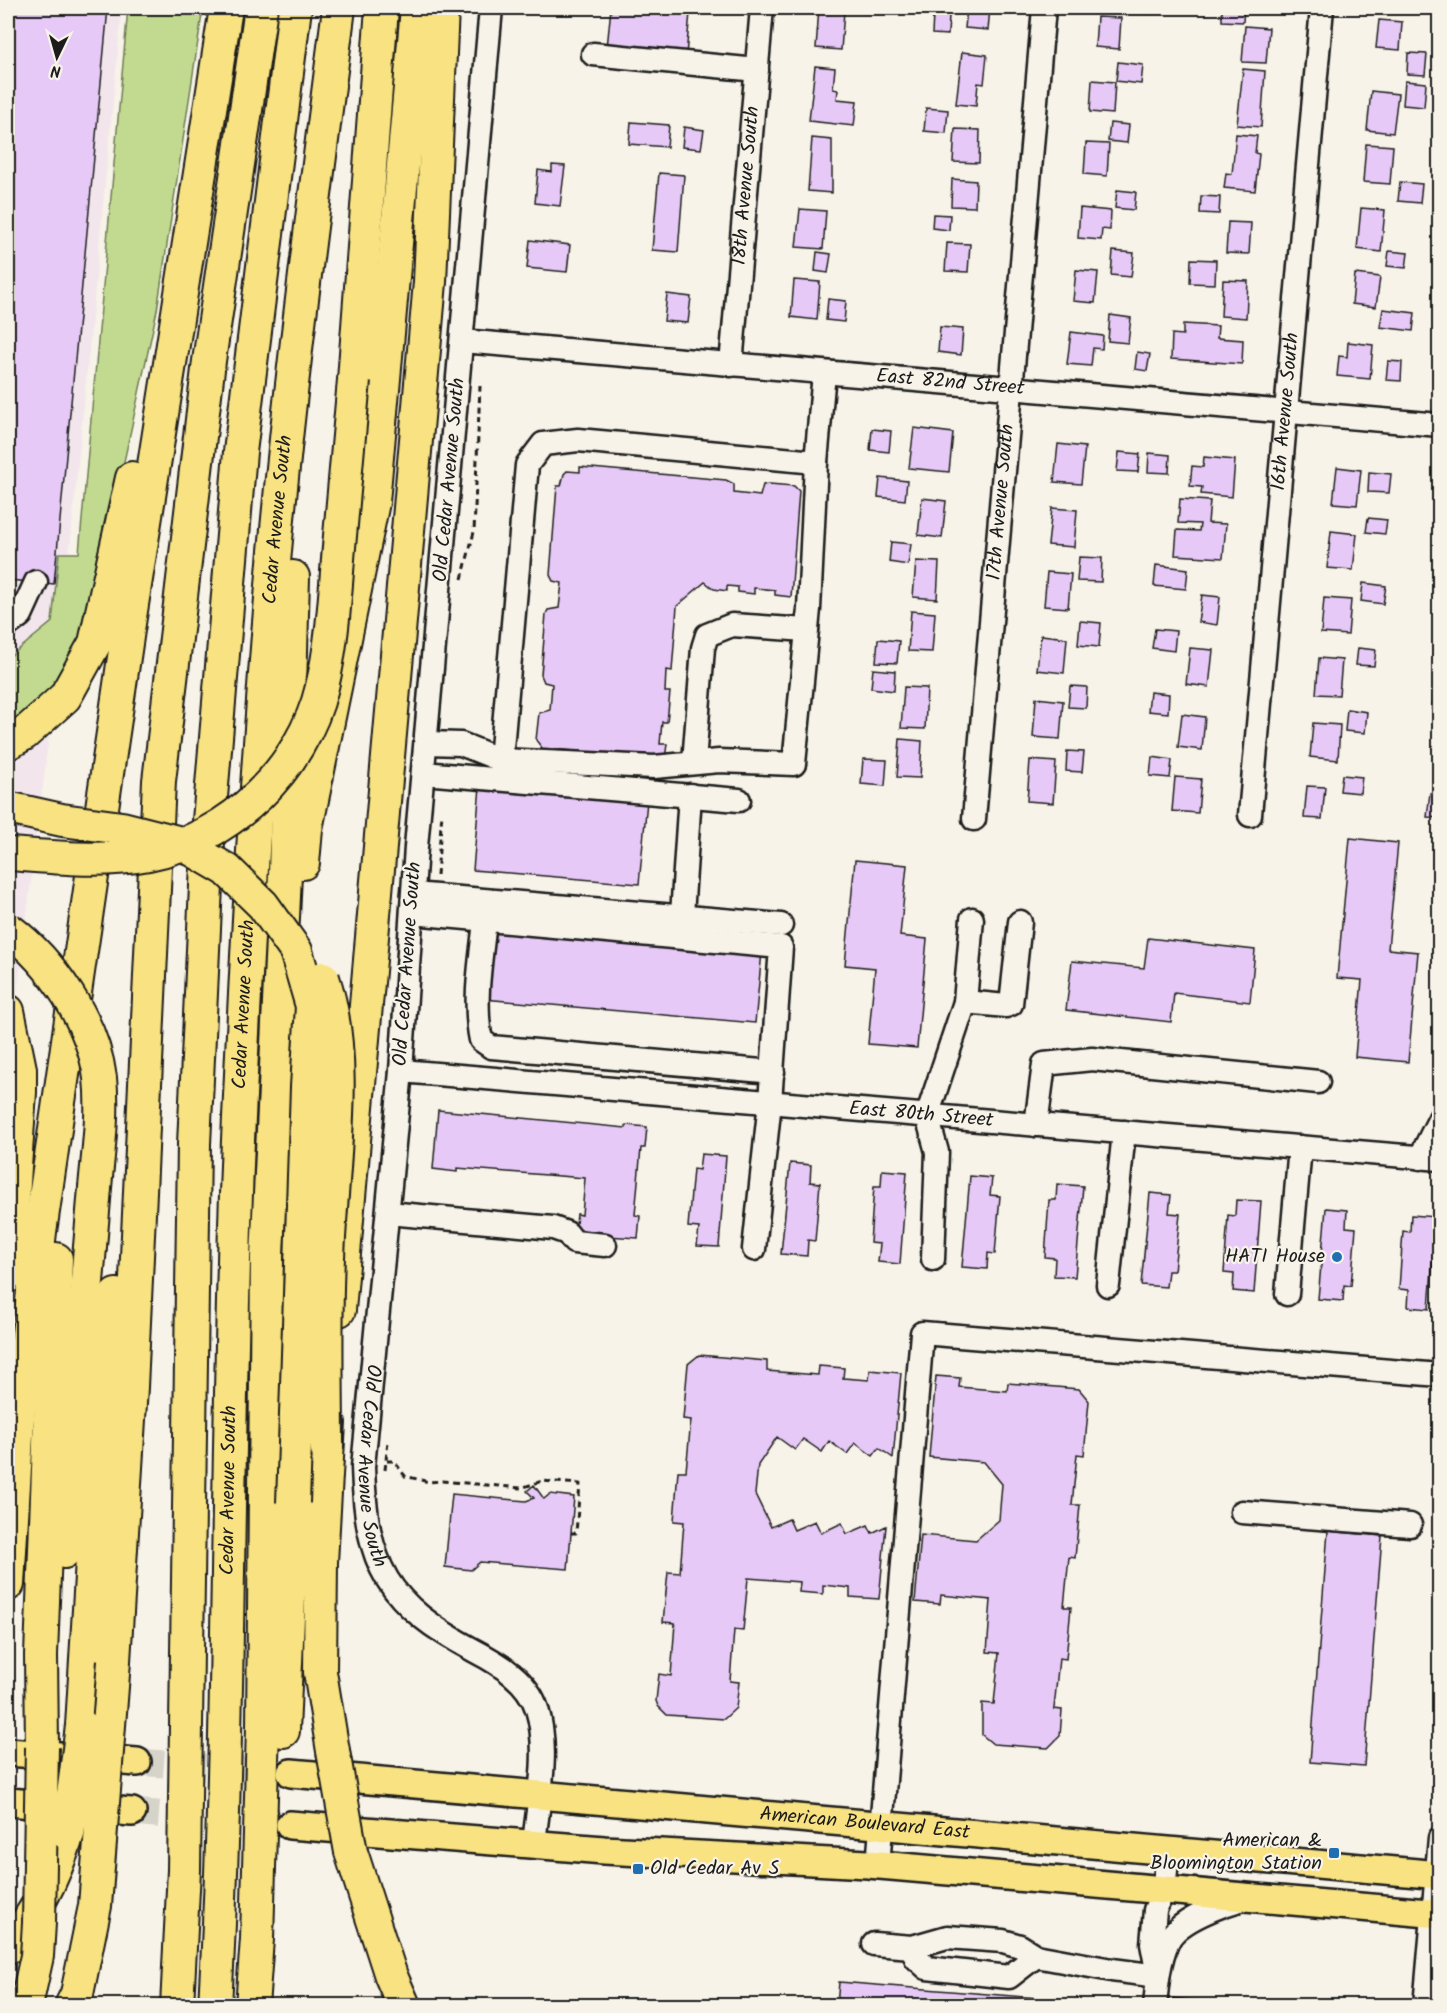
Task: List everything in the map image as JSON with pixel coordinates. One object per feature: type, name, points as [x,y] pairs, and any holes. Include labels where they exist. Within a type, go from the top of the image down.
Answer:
[{"type":"highway","points":[[216,71],[220,8]]},
{"type":"highway","points":[[8,1584],[18,1418],[40,1232],[165,384],[226,8]]},
{"type":"highway","points":[[72,2006],[77,1994],[95,1906],[114,1661],[132,1375],[146,1020],[159,781],[209,361],[261,8]]},
{"type":"highway","points":[[177,2006],[184,1870],[194,1144],[210,821],[240,452],[295,8]]},
{"type":"highway","name":"Cedar Avenue South","points":[[215,2006],[223,1872],[238,1146],[253,842],[272,593],[300,310],[339,8]]},
{"type":"highway","points":[[8,854],[118,857],[174,847],[202,836],[250,803],[271,783],[309,724],[322,688],[333,619],[354,380],[382,8]]},
{"type":"highway","points":[[267,1258],[306,830],[373,502],[417,8]]},
{"type":"highway","points":[[404,2006],[391,1976],[351,1852],[320,1672],[321,1562],[327,1449],[430,282],[442,8]]},
{"type":"highway","points":[[430,282],[449,152],[462,8]]},
{"type":"highway","points":[[252,2006],[257,1939],[267,1492],[267,1258],[285,875],[300,310]]},
{"type":"highway","points":[[8,742],[24,734],[65,697],[95,643],[140,443],[165,384]]},
{"type":"highway","points":[[8,807],[62,820],[122,828],[181,843],[227,870],[263,905],[296,951],[312,1006],[307,1087],[293,1503],[276,1850],[257,1939]]},
{"type":"highway","points":[[8,807],[125,813],[179,827],[234,856],[276,892],[312,946],[332,1006],[337,1082],[328,1260],[327,1449]]},
{"type":"highway","points":[[8,929],[26,942],[54,973],[91,1040],[100,1088],[101,1120],[48,1656],[42,1747],[37,1956],[26,2006]]},
{"type":"highway","points":[[48,1656],[57,1234],[77,977]]},
{"type":"highway","points":[[8,1011],[20,1070],[8,1273]]},
{"type":"highway","points":[[8,1947],[46,1888],[59,1862],[68,1834],[82,1726],[98,1460],[146,1020]]},
{"type":"highway","points":[[8,1998],[22,1952],[39,1845]]},
{"type":"main road","points":[[8,1752],[137,1762]]},
{"type":"main road","name":"American Boulevard East","points":[[291,1773],[539,1793],[1168,1852],[1438,1874]]},
{"type":"main road","points":[[8,1802],[132,1812]]},
{"type":"main road","name":"American Boulevard East","points":[[290,1825],[534,1844],[878,1865],[1436,1913]]},
{"type":"street","name":"Old Cedar Avenue South","points":[[491,8],[423,773],[401,1071],[363,1467],[364,1511],[370,1542],[382,1570],[394,1588],[429,1625],[512,1673],[528,1691],[536,1707],[543,1745],[534,1844]]},
{"type":"street","name":"18th Avenue South","points":[[731,365],[762,8]]},
{"type":"street","name":"17th Avenue South","points":[[974,819],[1044,8]]},
{"type":"street","name":"16th Avenue South","points":[[1250,815],[1322,8]]},
{"type":"street","points":[[593,54],[757,70]]},
{"type":"street","name":"East 82nd Street","points":[[462,341],[1440,425]]},
{"type":"street","points":[[426,743],[461,744],[501,760],[654,767],[694,762],[794,764],[807,630],[816,462],[824,373]]},
{"type":"street","points":[[501,760],[527,465],[543,444],[578,440],[816,462]]},
{"type":"street","points":[[8,625],[21,615],[36,582]]},
{"type":"street","points":[[694,762],[703,648],[707,635],[732,625],[807,630]]},
{"type":"street","points":[[423,773],[739,800]]},
{"type":"street","points":[[682,915],[690,795]]},
{"type":"street","points":[[412,904],[682,915],[781,924]]},
{"type":"street","points":[[412,904],[485,921],[741,941],[781,947],[773,1072],[754,1249]]},
{"type":"street","points":[[933,1259],[937,1152],[927,1116],[965,1002],[972,919]]},
{"type":"street","points":[[485,921],[478,1002],[479,1030],[481,1040],[492,1047],[773,1072]]},
{"type":"street","points":[[965,1002],[1006,1006],[1011,1004],[1020,922]]},
{"type":"street","points":[[1036,1125],[1044,1064],[1092,1059],[1318,1082]]},
{"type":"street","name":"East 80th Street","points":[[401,1071],[1430,1159]]},
{"type":"street","points":[[1430,1159],[1440,1118]]},
{"type":"street","points":[[1108,1285],[1124,1132]]},
{"type":"street","points":[[1287,1294],[1300,1148]]},
{"type":"street","points":[[388,1214],[553,1228],[567,1233],[574,1242],[605,1245]]},
{"type":"street","points":[[878,1865],[884,1763],[922,1333],[1440,1375]]},
{"type":"street","points":[[1242,1512],[1410,1525]]},
{"type":"street","points":[[1425,2006],[1436,1913],[1440,1838]]},
{"type":"street","points":[[1158,1976],[1152,1944],[1155,1910],[1164,1889],[1168,1852]]},
{"type":"street","points":[[1155,2006],[1158,1976],[1169,1939],[1172,1911],[1164,1889]]},
{"type":"street","points":[[1169,1939],[1194,1918],[1230,1903],[1252,1897]]},
{"type":"street","points":[[874,1944],[912,1947],[947,1937],[1003,1941],[1020,1946],[1036,1956],[1112,1971],[1158,1976]]},
{"type":"street","points":[[912,1947],[916,1958],[927,1968],[1009,1977],[1036,1956]]},
{"type":"path","points":[[384,1480],[387,1461],[394,1461],[405,1476],[429,1482],[442,1481],[521,1488],[542,1480],[580,1484],[576,1533],[571,1533]]},
{"type":"shaded area","points":[[8,8],[122,8],[62,630],[8,1068]]},
{"type":"green space","points":[[128,8],[203,8],[157,310],[105,549],[80,646],[67,672],[41,704],[8,729],[8,658],[52,622],[59,553],[79,553]]},
{"type":"building","points":[[8,8],[108,8],[54,584],[8,580]]},
{"type":"building","points":[[611,8],[690,13],[686,55],[607,48]]},
{"type":"building","points":[[819,8],[869,8],[869,13],[844,11],[841,50],[816,48]]},
{"type":"building","points":[[967,8],[990,8],[988,30],[965,28]]},
{"type":"building","points":[[1131,8],[1153,8],[1152,14],[1131,11]]},
{"type":"building","points":[[1222,8],[1244,8],[1243,22],[1222,21]]},
{"type":"building","points":[[933,15],[949,15],[948,35],[932,34]]},
{"type":"building","points":[[1097,17],[1121,18],[1119,49],[1095,47]]},
{"type":"building","points":[[1379,20],[1402,22],[1400,50],[1376,48]]},
{"type":"building","points":[[1245,26],[1269,28],[1266,63],[1242,62]]},
{"type":"building","points":[[962,52],[987,55],[984,84],[978,83],[976,106],[956,104]]},
{"type":"building","points":[[1408,53],[1427,54],[1425,75],[1407,74]]},
{"type":"building","points":[[1118,62],[1143,65],[1141,84],[1116,81]]},
{"type":"building","points":[[815,66],[835,68],[833,89],[838,90],[837,99],[857,101],[854,126],[809,121]]},
{"type":"building","points":[[1243,69],[1265,71],[1261,127],[1237,125]]},
{"type":"building","points":[[1092,80],[1115,82],[1113,114],[1090,112]]},
{"type":"building","points":[[1405,81],[1426,83],[1424,107],[1403,105]]},
{"type":"building","points":[[1371,91],[1398,94],[1393,133],[1367,130]]},
{"type":"building","points":[[926,108],[948,110],[946,133],[924,131]]},
{"type":"building","points":[[631,122],[669,125],[667,147],[629,144]]},
{"type":"building","points":[[1110,123],[1129,125],[1127,143],[1108,141]]},
{"type":"building","points":[[684,127],[704,130],[701,149],[682,147]]},
{"type":"building","points":[[955,129],[980,130],[979,163],[953,162]]},
{"type":"building","points":[[1236,134],[1257,136],[1255,153],[1259,154],[1255,191],[1224,188],[1226,173],[1232,174]]},
{"type":"building","points":[[812,138],[832,140],[832,193],[808,191]]},
{"type":"building","points":[[1086,143],[1109,144],[1107,176],[1084,174]]},
{"type":"building","points":[[1366,144],[1393,146],[1390,184],[1363,182]]},
{"type":"building","points":[[552,165],[565,166],[560,206],[535,203],[538,170],[552,172]]},
{"type":"building","points":[[659,173],[684,175],[678,252],[652,250]]},
{"type":"building","points":[[952,179],[976,181],[975,207],[951,206]]},
{"type":"building","points":[[1400,182],[1422,184],[1420,203],[1398,201]]},
{"type":"building","points":[[1117,190],[1136,192],[1134,210],[1115,208]]},
{"type":"building","points":[[1201,196],[1220,197],[1219,214],[1200,213]]},
{"type":"building","points":[[1080,208],[1111,211],[1110,230],[1102,229],[1101,240],[1078,238]]},
{"type":"building","points":[[1361,208],[1385,210],[1381,252],[1357,249]]},
{"type":"building","points":[[800,209],[826,211],[823,249],[796,247]]},
{"type":"building","points":[[933,214],[950,215],[949,230],[932,228]]},
{"type":"building","points":[[1228,222],[1251,223],[1249,254],[1226,253]]},
{"type":"building","points":[[530,240],[570,245],[567,272],[527,268]]},
{"type":"building","points":[[947,243],[970,244],[968,272],[945,271]]},
{"type":"building","points":[[1113,251],[1134,253],[1131,277],[1111,275]]},
{"type":"building","points":[[1389,251],[1408,253],[1406,268],[1387,266]]},
{"type":"building","points":[[817,252],[831,254],[828,273],[815,271]]},
{"type":"building","points":[[1191,259],[1216,260],[1215,284],[1190,283]]},
{"type":"building","points":[[1076,270],[1098,272],[1095,303],[1073,301]]},
{"type":"building","points":[[1355,274],[1380,277],[1376,307],[1352,304]]},
{"type":"building","points":[[794,280],[820,282],[817,320],[791,317]]},
{"type":"building","points":[[1223,280],[1248,281],[1246,318],[1221,316]]},
{"type":"building","points":[[667,294],[691,297],[688,323],[664,321]]},
{"type":"building","points":[[828,299],[846,301],[844,322],[826,320]]},
{"type":"building","points":[[1383,309],[1415,313],[1413,331],[1380,327]]},
{"type":"building","points":[[1110,315],[1131,318],[1128,343],[1108,341]]},
{"type":"building","points":[[1183,324],[1218,326],[1217,338],[1243,340],[1242,364],[1171,359],[1172,334],[1183,335]]},
{"type":"building","points":[[940,327],[963,329],[961,355],[938,352]]},
{"type":"building","points":[[1071,332],[1103,336],[1102,349],[1093,348],[1091,366],[1067,364]]},
{"type":"building","points":[[1348,342],[1373,345],[1370,379],[1337,376],[1339,356],[1347,357]]},
{"type":"building","points":[[1137,352],[1150,354],[1147,371],[1135,369]]},
{"type":"building","points":[[1388,361],[1402,362],[1401,381],[1386,380]]},
{"type":"building","points":[[914,428],[953,433],[949,472],[909,468]]},
{"type":"building","points":[[872,429],[891,431],[889,452],[870,450]]},
{"type":"building","points":[[1058,444],[1085,447],[1081,484],[1054,482]]},
{"type":"building","points":[[1119,452],[1140,454],[1138,472],[1117,471]]},
{"type":"building","points":[[1149,453],[1170,455],[1169,473],[1148,472]]},
{"type":"building","points":[[1204,457],[1235,460],[1232,497],[1201,494],[1202,487],[1190,486],[1192,466],[1203,467]]},
{"type":"building","points":[[580,467],[726,480],[734,484],[734,493],[760,496],[763,485],[769,484],[794,486],[799,491],[791,597],[775,595],[775,590],[754,588],[754,594],[738,592],[738,587],[727,586],[727,591],[714,589],[705,582],[677,606],[672,671],[666,670],[665,692],[670,692],[667,722],[662,722],[660,744],[667,744],[665,759],[542,748],[536,740],[539,713],[550,710],[552,684],[544,682],[541,675],[546,614],[548,610],[559,608],[562,583],[553,581],[550,575],[557,486],[561,486],[567,471],[580,472]]},
{"type":"building","points":[[1337,467],[1361,470],[1357,505],[1333,503]]},
{"type":"building","points":[[1369,472],[1391,474],[1389,493],[1368,492]]},
{"type":"building","points":[[880,478],[907,481],[905,500],[878,497]]},
{"type":"building","points":[[922,498],[946,501],[942,538],[918,535]]},
{"type":"building","points":[[1180,499],[1210,501],[1208,523],[1226,524],[1223,558],[1175,555],[1177,530],[1199,531],[1200,524],[1178,523]]},
{"type":"building","points":[[1052,508],[1077,510],[1074,547],[1048,545]]},
{"type":"building","points":[[1368,518],[1387,520],[1385,534],[1366,532]]},
{"type":"building","points":[[1331,531],[1357,534],[1353,570],[1327,568]]},
{"type":"building","points":[[891,542],[911,544],[908,565],[889,562]]},
{"type":"building","points":[[1079,557],[1102,558],[1101,582],[1077,581]]},
{"type":"building","points":[[916,561],[939,562],[937,599],[913,597]]},
{"type":"building","points":[[1156,565],[1188,569],[1186,589],[1154,586]]},
{"type":"building","points":[[1047,572],[1071,574],[1068,608],[1044,606]]},
{"type":"building","points":[[1363,583],[1386,586],[1383,604],[1361,601]]},
{"type":"building","points":[[1202,595],[1220,597],[1217,625],[1198,622]]},
{"type":"building","points":[[1324,598],[1351,600],[1348,635],[1321,633]]},
{"type":"building","points":[[911,611],[935,613],[932,652],[908,651]]},
{"type":"building","points":[[1080,621],[1101,623],[1099,647],[1078,645]]},
{"type":"building","points":[[1155,629],[1176,631],[1174,651],[1152,648]]},
{"type":"building","points":[[1041,635],[1067,638],[1064,673],[1037,670]]},
{"type":"building","points":[[878,639],[899,641],[897,663],[876,662]]},
{"type":"building","points":[[1190,648],[1213,650],[1209,687],[1186,684]]},
{"type":"building","points":[[1358,648],[1376,650],[1374,666],[1356,665]]},
{"type":"building","points":[[1319,658],[1342,660],[1339,695],[1316,694]]},
{"type":"building","points":[[873,669],[895,671],[894,691],[871,688]]},
{"type":"building","points":[[1070,686],[1087,687],[1086,708],[1068,707]]},
{"type":"building","points":[[1434,686],[1440,687],[1440,710],[1432,709]]},
{"type":"building","points":[[904,687],[927,688],[925,729],[901,728]]},
{"type":"building","points":[[1150,692],[1169,694],[1168,713],[1148,711]]},
{"type":"building","points":[[1036,698],[1063,701],[1060,739],[1033,737]]},
{"type":"building","points":[[1347,709],[1367,712],[1365,733],[1345,731]]},
{"type":"building","points":[[1182,714],[1205,717],[1202,750],[1178,747]]},
{"type":"building","points":[[1313,723],[1340,725],[1338,760],[1310,757]]},
{"type":"building","points":[[900,739],[922,741],[920,778],[897,777]]},
{"type":"building","points":[[1067,751],[1084,752],[1082,772],[1066,771]]},
{"type":"building","points":[[1152,757],[1172,760],[1170,778],[1150,776]]},
{"type":"building","points":[[863,759],[887,760],[885,786],[861,784]]},
{"type":"building","points":[[1030,760],[1056,762],[1053,803],[1027,801]]},
{"type":"building","points":[[1342,775],[1362,777],[1360,793],[1340,791]]},
{"type":"building","points":[[1175,777],[1201,779],[1198,813],[1172,811]]},
{"type":"building","points":[[480,786],[647,801],[639,884],[473,870]]},
{"type":"building","points":[[1307,786],[1325,787],[1322,819],[1304,818]]},
{"type":"building","points":[[1430,793],[1440,793],[1440,818],[1427,817]]},
{"type":"building","points":[[1350,838],[1398,843],[1388,949],[1418,952],[1408,1062],[1355,1057],[1362,980],[1337,978]]},
{"type":"building","points":[[855,860],[907,865],[900,936],[927,939],[917,1048],[868,1044],[875,968],[845,965]]},
{"type":"building","points":[[490,929],[762,952],[755,1023],[484,999]]},
{"type":"building","points":[[1148,938],[1255,950],[1250,1002],[1174,993],[1171,1022],[1066,1010],[1072,961],[1144,968]]},
{"type":"building","points":[[438,1110],[626,1128],[626,1125],[647,1127],[645,1148],[641,1148],[635,1215],[640,1216],[638,1238],[575,1234],[577,1214],[582,1215],[585,1178],[457,1168],[457,1172],[433,1169]]},
{"type":"building","points":[[701,1154],[726,1156],[719,1247],[697,1246],[699,1228],[688,1227],[693,1169],[699,1170]]},
{"type":"building","points":[[790,1163],[811,1165],[810,1182],[820,1183],[815,1241],[808,1240],[807,1256],[781,1254]]},
{"type":"building","points":[[882,1170],[907,1172],[900,1264],[878,1262],[880,1244],[870,1243],[874,1186],[881,1186]]},
{"type":"building","points":[[970,1176],[992,1178],[990,1195],[1000,1196],[995,1254],[988,1253],[987,1269],[962,1267]]},
{"type":"building","points":[[1057,1184],[1083,1186],[1075,1277],[1054,1276],[1055,1258],[1045,1257],[1049,1200],[1056,1200]]},
{"type":"building","points":[[1150,1193],[1171,1195],[1169,1213],[1180,1214],[1174,1271],[1168,1271],[1166,1287],[1141,1285]]},
{"type":"building","points":[[1236,1200],[1261,1201],[1254,1293],[1233,1291],[1234,1274],[1224,1273],[1228,1215],[1235,1216]]},
{"type":"building","name":"HATI House","points":[[1326,1208],[1347,1210],[1346,1227],[1356,1228],[1351,1286],[1344,1285],[1343,1301],[1318,1299]]},
{"type":"building","points":[[1411,1215],[1436,1217],[1429,1309],[1408,1307],[1409,1290],[1399,1289],[1403,1231],[1410,1232]]},
{"type":"building","points":[[699,1355],[767,1361],[767,1371],[818,1375],[819,1366],[844,1368],[843,1378],[869,1380],[870,1370],[901,1373],[893,1458],[879,1448],[873,1456],[855,1443],[847,1454],[829,1441],[822,1452],[803,1439],[795,1450],[777,1437],[758,1465],[755,1494],[771,1527],[789,1519],[794,1530],[815,1521],[821,1533],[842,1523],[847,1534],[868,1525],[872,1533],[886,1526],[879,1599],[850,1597],[850,1588],[823,1585],[823,1594],[799,1592],[800,1582],[748,1578],[743,1631],[734,1630],[730,1681],[739,1682],[736,1708],[724,1719],[667,1715],[656,1701],[659,1674],[671,1676],[675,1623],[663,1622],[668,1572],[680,1573],[684,1522],[674,1521],[678,1471],[686,1471],[691,1420],[683,1419],[688,1364]]},
{"type":"building","points":[[936,1376],[960,1378],[959,1387],[1007,1391],[1008,1383],[1079,1389],[1089,1401],[1084,1455],[1077,1454],[1072,1505],[1080,1505],[1075,1558],[1069,1557],[1064,1607],[1071,1607],[1066,1659],[1059,1658],[1054,1709],[1062,1710],[1060,1736],[1048,1748],[993,1744],[982,1735],[982,1703],[994,1704],[999,1653],[987,1652],[991,1600],[941,1595],[940,1604],[915,1602],[921,1535],[976,1540],[999,1520],[1002,1484],[984,1462],[929,1457]]},
{"type":"building","points":[[534,1485],[544,1499],[550,1494],[574,1497],[568,1569],[480,1562],[471,1570],[445,1567],[452,1494],[526,1501],[534,1498],[527,1491]]},
{"type":"building","points":[[1328,1531],[1382,1536],[1364,1766],[1310,1762]]},
{"type":"building","points":[[839,1982],[1076,2001],[1076,2006],[837,2006]]},
{"type":"building","points":[[1169,1998],[1265,2006],[1168,2006]]},
{"type":"tunnel","points":[[137,1762],[283,1773]]},
{"type":"tunnel","points":[[132,1812],[280,1824]]},
{"type":"place","name":"HATI House","points":[[1337,1257]]},
{"type":"place","name":"American & Bloomington Station","points":[[1334,1853]]},
{"type":"place","name":"Old Cedar Av S","points":[[638,1869]]}]
